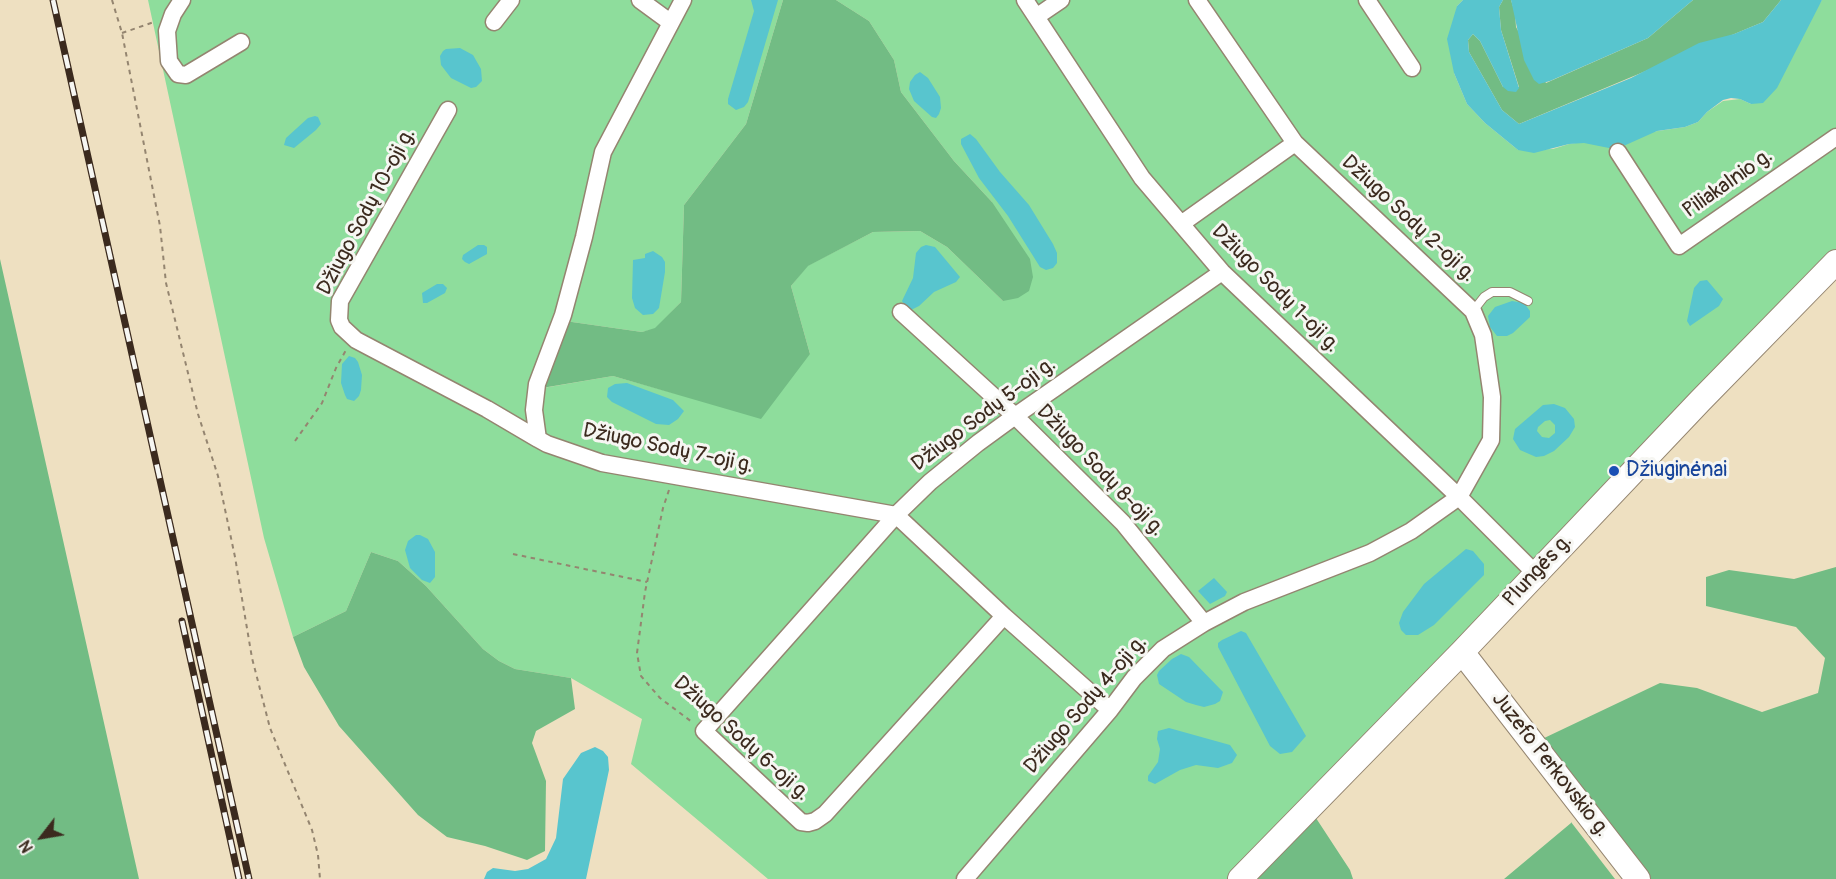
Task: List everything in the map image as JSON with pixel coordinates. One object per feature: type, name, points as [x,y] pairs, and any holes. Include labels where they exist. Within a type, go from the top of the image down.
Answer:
[{"type":"main road","name":"Plungės g.","points":[[1240,879],[1462,652],[1700,401],[1836,262]]},
{"type":"main road","name":"Juzefo Perkovskio g.","points":[[1462,652],[1638,879]]},
{"type":"street","points":[[494,22],[511,0]]},
{"type":"street","points":[[640,0],[670,22]]},
{"type":"street","points":[[538,439],[534,410],[537,384],[563,315],[584,237],[603,152],[683,0]]},
{"type":"street","name":"Džiugo Sodų 1-oji g.","points":[[1025,0],[1142,178],[1222,272],[1459,497],[1536,574]]},
{"type":"street","points":[[1036,17],[1061,0]]},
{"type":"street","name":"Džiugo Sodų 2-oji g.","points":[[1197,0],[1294,143],[1473,311],[1483,335],[1492,397],[1491,440],[1459,497]]},
{"type":"street","points":[[1367,0],[1412,68]]},
{"type":"street","points":[[177,7],[167,31],[169,61],[178,74],[186,75],[241,42]]},
{"type":"street","name":"Džiugo Sodų 10-oji g.","points":[[448,110],[340,301],[339,320],[342,327],[356,340],[487,409],[538,439]]},
{"type":"street","name":"Piliakalnio g.","points":[[1618,152],[1679,246],[1836,137]]},
{"type":"street","points":[[1181,224],[1294,143]]},
{"type":"street","name":"Džiugo Sodų 5-oji g.","points":[[704,731],[896,515],[930,482],[978,443],[1222,272]]},
{"type":"street","name":"Džiugo Sodų 8-oji g.","points":[[901,312],[1016,416],[1123,523],[1204,622]]},
{"type":"street","name":"Džiugo Sodų 7-oji g.","points":[[538,439],[602,463],[896,515]]},
{"type":"street","name":"Džiugo Sodų 4-oji g.","points":[[964,879],[1110,710],[1134,678],[1163,649],[1204,622],[1244,602],[1370,553],[1411,531],[1459,497]]},
{"type":"street","points":[[896,515],[1004,616],[1110,710]]},
{"type":"street","name":"Džiugo Sodų 6-oji g.","points":[[704,731],[801,822],[808,824],[825,814],[1004,616]]},
{"type":"lane","points":[[1473,311],[1484,297],[1492,292],[1510,292],[1528,301]]},
{"type":"path","points":[[112,0],[122,33],[160,226],[166,283],[198,414],[218,476],[235,557],[252,658],[270,728],[312,830],[318,855],[320,879]]},
{"type":"path","points":[[122,33],[177,7]]},
{"type":"path","points":[[295,441],[322,403],[343,354],[356,340]]},
{"type":"path","name":"Džiugo Sodų 6-oji g.","points":[[674,476],[663,508],[647,582],[637,653],[641,676],[660,698],[704,731]]},
{"type":"path","points":[[513,554],[647,582]]},
{"type":"green space","points":[[148,0],[783,0],[746,124],[684,205],[681,302],[655,329],[642,332],[565,321],[543,388],[613,376],[677,394],[810,354],[791,286],[807,266],[873,232],[920,231],[947,247],[1003,301],[992,202],[954,161],[901,92],[894,60],[869,21],[836,0],[1463,0],[1457,6],[1454,73],[1467,104],[1485,123],[1518,150],[1553,149],[1569,144],[1685,127],[1698,122],[1707,112],[1723,101],[1740,99],[1751,104],[1822,0],[1836,0],[1836,262],[1240,879],[768,879],[631,764],[642,719],[571,678],[515,669],[499,661],[483,649],[426,586],[398,561],[371,552],[346,611],[293,637],[264,538]]},
{"type":"green space","points":[[783,0],[836,0],[869,21],[894,60],[901,92],[954,161],[992,202],[1030,259],[1033,277],[1029,291],[1018,298],[1003,301],[947,247],[920,231],[873,232],[808,266],[791,286],[810,354],[761,419],[613,376],[542,388],[565,321],[642,332],[655,328],[681,302],[684,205],[746,124]]},
{"type":"green space","points":[[1503,0],[1511,0],[1516,27],[1546,83],[1648,38],[1693,0],[1781,0],[1763,22],[1519,124],[1502,110],[1469,52],[1468,40],[1473,34],[1480,41],[1503,87],[1519,87],[1501,30],[1499,7]]},
{"type":"green space","points":[[0,259],[139,879],[0,879]]},
{"type":"green space","points":[[371,552],[398,561],[426,586],[483,649],[499,661],[515,669],[571,678],[575,709],[536,731],[532,743],[546,781],[545,851],[527,860],[485,846],[447,837],[418,815],[339,726],[304,667],[293,637],[346,611]]},
{"type":"green space","points":[[1836,567],[1836,879],[1647,879],[1540,740],[1660,683],[1697,688],[1762,712],[1818,693],[1825,658],[1796,627],[1706,606],[1706,577],[1729,570],[1794,579]]},
{"type":"green space","points":[[1314,815],[1350,870],[1353,879],[1252,879]]},
{"type":"green space","points":[[1571,823],[1615,879],[1504,879]]},
{"type":"water","points":[[751,0],[778,0],[748,102],[744,107],[736,110],[728,104],[728,99],[754,11]]},
{"type":"water","points":[[1463,0],[1503,0],[1499,7],[1501,30],[1519,88],[1516,92],[1508,91],[1503,87],[1480,41],[1473,34],[1468,40],[1469,52],[1502,110],[1519,124],[1631,78],[1699,43],[1734,34],[1763,22],[1781,0],[1822,0],[1777,88],[1763,103],[1751,104],[1731,98],[1723,100],[1698,122],[1685,127],[1657,131],[1619,148],[1584,143],[1569,144],[1534,153],[1518,150],[1485,123],[1467,104],[1454,73],[1447,39],[1457,6]]},
{"type":"water","points":[[1511,0],[1693,0],[1648,38],[1539,84],[1534,80],[1524,60]]},
{"type":"water","points":[[460,48],[473,55],[481,69],[482,81],[476,87],[471,88],[451,78],[441,65],[440,56],[443,51]]},
{"type":"water","points":[[920,72],[928,78],[940,97],[941,108],[936,118],[914,101],[909,89],[910,82]]},
{"type":"water","points":[[315,116],[321,124],[316,130],[294,148],[284,145],[286,138],[308,118]]},
{"type":"water","points":[[970,134],[1029,205],[1057,253],[1057,263],[1053,268],[1046,270],[1040,267],[1008,216],[979,178],[961,144],[961,139]]},
{"type":"water","points":[[478,245],[487,247],[487,254],[469,264],[465,262],[462,259],[463,255]]},
{"type":"water","points":[[926,245],[935,247],[960,277],[956,282],[934,292],[919,306],[911,310],[907,309],[902,301],[913,278],[916,253]]},
{"type":"water","points":[[653,251],[665,262],[665,272],[659,308],[653,314],[643,315],[635,308],[632,298],[633,260],[645,258],[645,254]]},
{"type":"water","points":[[1707,280],[1723,299],[1719,306],[1690,326],[1687,321],[1694,288],[1700,281]]},
{"type":"water","points":[[437,284],[443,284],[447,288],[445,293],[423,303],[422,293]]},
{"type":"water","points":[[1512,301],[1524,303],[1530,311],[1530,317],[1513,333],[1507,336],[1497,336],[1490,327],[1488,316],[1495,307]]},
{"type":"water","points":[[349,356],[358,362],[362,375],[361,390],[354,401],[347,399],[341,383],[342,364]]},
{"type":"water","points":[[627,383],[673,400],[684,411],[669,425],[656,424],[612,402],[607,397],[608,388],[615,384]]},
{"type":"water","points":[[1554,404],[1565,408],[1574,419],[1575,427],[1569,437],[1554,451],[1536,457],[1520,450],[1513,439],[1515,429],[1543,405]],"holes":[[[1550,420],[1555,425],[1555,433],[1549,438],[1542,437],[1537,431],[1545,421]]]},
{"type":"water","points":[[416,535],[428,539],[435,552],[435,577],[430,583],[422,580],[410,568],[405,550],[408,541]]},
{"type":"water","points":[[1466,549],[1473,551],[1484,564],[1484,575],[1434,625],[1418,635],[1406,635],[1399,623],[1403,612],[1424,584]]},
{"type":"water","points":[[1214,578],[1227,592],[1225,596],[1210,604],[1198,591]]},
{"type":"water","points":[[1241,631],[1246,633],[1306,736],[1292,752],[1280,754],[1270,746],[1218,647],[1218,643],[1222,640]]},
{"type":"water","points":[[1181,654],[1189,657],[1223,692],[1220,701],[1204,707],[1196,705],[1186,702],[1159,684],[1157,675],[1159,671]]},
{"type":"water","points":[[1169,728],[1230,745],[1237,755],[1232,763],[1218,768],[1196,765],[1180,770],[1155,784],[1148,781],[1148,776],[1158,762],[1160,749],[1157,739],[1158,731]]},
{"type":"water","points":[[595,747],[608,757],[609,770],[586,879],[484,879],[487,872],[493,868],[515,871],[528,869],[546,859],[556,838],[563,779],[581,753]]},
{"type":"railway","points":[[53,0],[249,879]]},
{"type":"railway","points":[[182,621],[239,879]]},
{"type":"place","name":"Džiuginėnai","points":[[1614,471]]}]
